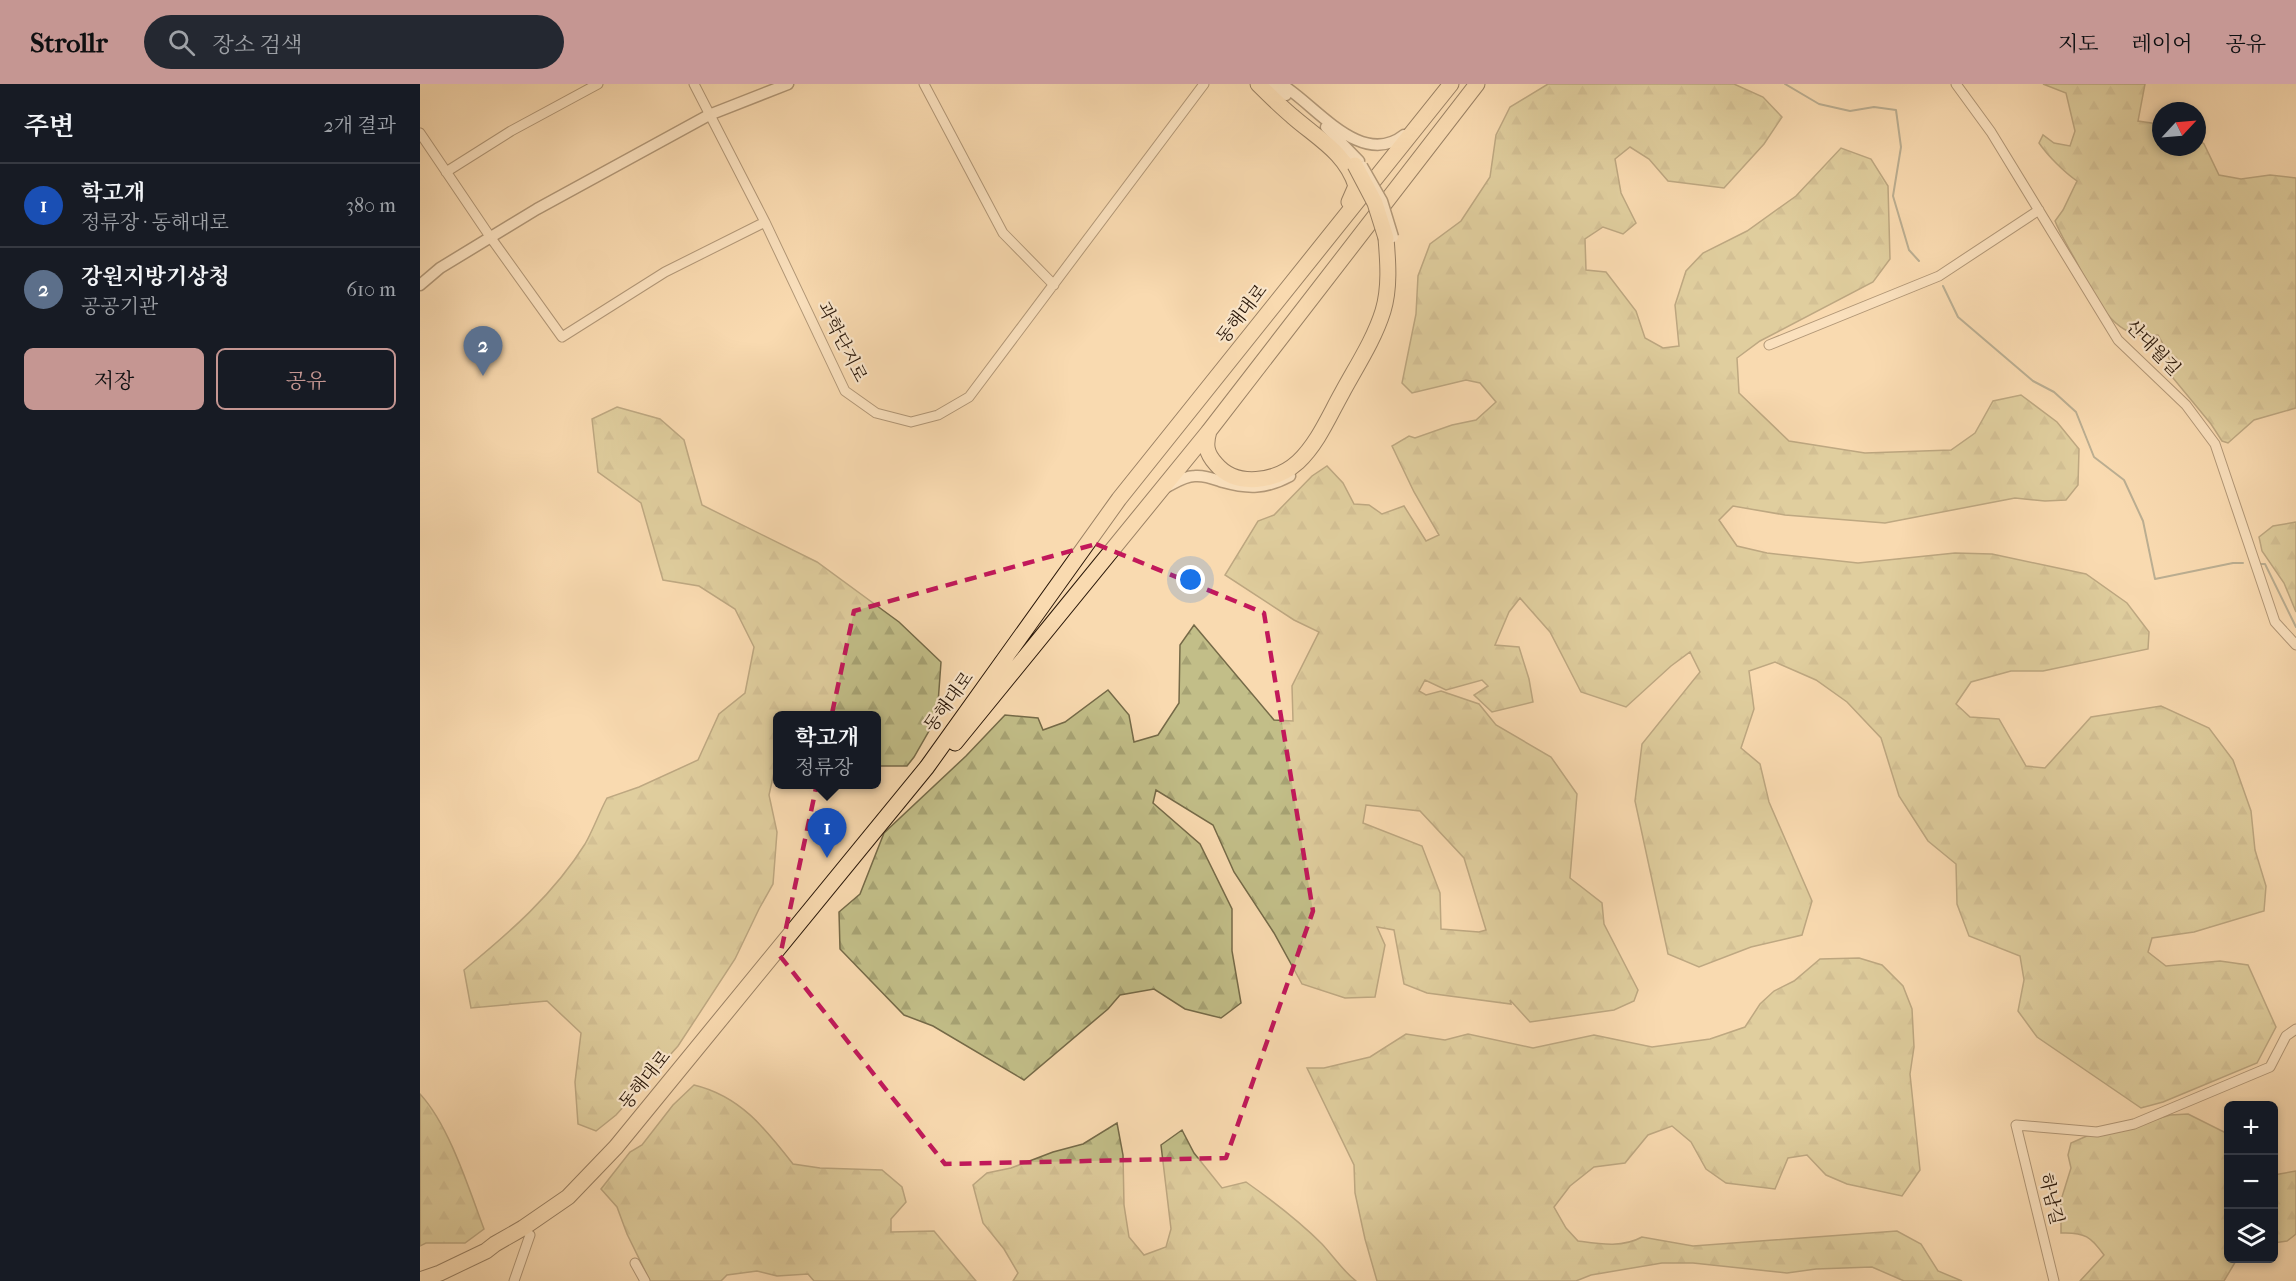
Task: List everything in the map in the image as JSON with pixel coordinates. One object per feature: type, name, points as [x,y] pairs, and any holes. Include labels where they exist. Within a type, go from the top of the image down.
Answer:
[{"type":"highway","points":[[1258,84],[1291,116],[1336,151],[1352,173],[1356,186],[1352,198],[1291,282]]},
{"type":"highway","points":[[1209,431],[1206,444],[1209,456],[1223,472],[1239,480],[1257,480],[1274,476],[1297,463],[1318,436],[1366,351],[1383,311],[1390,238],[1357,163],[1264,84]]},
{"type":"highway","name":"동해대로","points":[[420,1280],[486,1251],[523,1228],[568,1197],[616,1147],[927,767],[1119,499],[1451,84]]},
{"type":"highway","name":"동해대로","points":[[444,1281],[505,1250],[566,1209],[645,1125],[1209,431],[1477,84]]},
{"type":"highway","points":[[420,1274],[495,1244]]},
{"type":"street","points":[[446,172],[510,131],[598,84]]},
{"type":"street","name":"과학단지로","points":[[694,84],[765,222],[845,391],[876,413],[911,422],[938,415],[969,397],[1204,84]]},
{"type":"street","points":[[420,285],[440,268],[537,209],[709,115],[788,84]]},
{"type":"street","points":[[924,84],[1003,233],[1054,285]]},
{"type":"street","points":[[1271,84],[1334,133],[1357,163]]},
{"type":"street","points":[[1281,84],[1353,138],[1376,146],[1394,143],[1410,131],[1451,84]]},
{"type":"street","name":"산대월길","points":[[1956,84],[1991,132],[2118,340],[2186,405],[2215,444],[2275,622],[2296,645]]},
{"type":"street","points":[[420,133],[562,337],[664,272],[765,222]]},
{"type":"street","points":[[1769,345],[1939,276],[2039,210]]},
{"type":"street","points":[[1160,491],[1185,477],[1196,476],[1239,487],[1256,488],[1274,484],[1301,469],[1328,434],[1384,329],[1393,296],[1395,265],[1390,238]]},
{"type":"street","name":"하남길","points":[[2054,1281],[2016,1125],[2097,1132],[2133,1124],[2270,1067],[2286,1036],[2296,1029]]},
{"type":"street","points":[[514,1281],[530,1235]]},
{"type":"street","points":[[635,1263],[645,1281]]},
{"type":"highlighted area","points":[[1096,544],[1264,613],[1313,911],[1226,1158],[945,1164],[780,956],[854,611]]},
{"type":"green space","points":[[1548,84],[1734,84],[1763,97],[1782,117],[1764,144],[1724,188],[1668,181],[1649,159],[1630,147],[1615,159],[1621,193],[1636,223],[1623,234],[1603,227],[1585,239],[1586,270],[1606,272],[1636,311],[1645,338],[1663,348],[1679,346],[1675,305],[1686,271],[1703,253],[1747,231],[1796,196],[1841,148],[1871,159],[1888,186],[1890,259],[1873,282],[1760,341],[1737,358],[1739,393],[1789,441],[1865,453],[1951,450],[1975,433],[1993,401],[2021,395],[2057,422],[2079,449],[2078,485],[2066,500],[2045,501],[2015,498],[1885,523],[1785,515],[1733,506],[1719,520],[1737,546],[1767,553],[1858,563],[1955,553],[1992,554],[2086,574],[2127,603],[2149,632],[2148,649],[2043,671],[2011,671],[1971,682],[1956,704],[1970,717],[1999,719],[2026,766],[2045,768],[2091,717],[2161,706],[2209,728],[2233,760],[2251,811],[2255,850],[2266,886],[2264,911],[2194,932],[2152,938],[2148,952],[2166,966],[2220,961],[2248,965],[2276,1027],[2257,1063],[2163,1102],[2141,1108],[2037,1037],[2018,1011],[2024,980],[2020,956],[1969,936],[1957,904],[1956,864],[1928,841],[1899,796],[1881,738],[1847,702],[1816,680],[1775,662],[1749,671],[1754,709],[1741,748],[1760,764],[1769,802],[1812,901],[1802,935],[1751,947],[1699,967],[1668,954],[1635,801],[1642,744],[1700,672],[1690,652],[1626,707],[1581,692],[1550,632],[1520,598],[1509,612],[1495,645],[1519,647],[1533,702],[1492,712],[1474,695],[1488,686],[1482,680],[1446,690],[1425,680],[1419,691],[1426,695],[1441,691],[1479,704],[1496,725],[1551,757],[1577,794],[1570,878],[1602,903],[1604,924],[1638,990],[1634,1001],[1614,1010],[1530,1022],[1510,1000],[1511,1004],[1427,993],[1404,984],[1394,930],[1377,927],[1385,945],[1375,997],[1345,998],[1302,984],[1274,933],[1234,872],[1213,825],[1156,790],[1153,803],[1200,844],[1232,909],[1232,951],[1241,1003],[1221,1018],[1185,1009],[1154,989],[1120,995],[1108,1009],[1024,1080],[933,1026],[904,1015],[840,949],[839,912],[860,894],[884,833],[966,756],[1005,715],[1038,718],[1043,730],[1065,722],[1108,690],[1129,715],[1134,742],[1158,735],[1179,703],[1180,645],[1194,625],[1274,720],[1293,721],[1292,686],[1319,632],[1294,620],[1225,575],[1258,521],[1274,515],[1312,476],[1327,466],[1343,483],[1354,504],[1369,505],[1382,514],[1404,506],[1426,541],[1439,535],[1414,492],[1392,446],[1409,436],[1415,438],[1452,425],[1476,420],[1496,402],[1480,383],[1466,380],[1412,393],[1402,383],[1416,314],[1418,276],[1430,244],[1461,221],[1490,177],[1496,135],[1510,107]],"holes":[[[1366,805],[1420,811],[1464,858],[1486,930],[1479,932],[1441,929],[1440,893],[1422,846],[1363,823]]]},
{"type":"green space","points":[[2043,84],[2145,84],[2138,121],[2152,123],[2152,156],[2206,156],[2206,148],[2219,175],[2241,179],[2270,175],[2296,178],[2296,408],[2254,420],[2228,443],[2222,441],[2173,378],[2168,353],[2158,335],[2143,336],[2129,332],[2118,325],[2098,302],[2055,221],[2077,181],[2056,164],[2039,143],[2043,135],[2054,143],[2070,146],[2075,131],[2066,93]]},
{"type":"green space","points":[[617,407],[660,419],[684,440],[702,505],[817,562],[899,622],[941,662],[937,717],[907,766],[881,766],[881,711],[773,711],[773,777],[769,795],[777,832],[773,884],[735,959],[678,1046],[616,1115],[596,1131],[578,1124],[575,1082],[581,1033],[547,1001],[471,1008],[464,970],[514,927],[559,880],[585,844],[607,798],[639,787],[698,760],[719,714],[745,693],[754,647],[735,609],[699,586],[663,580],[641,503],[598,472],[592,419]]},
{"type":"green space","points":[[2296,522],[2296,612],[2284,583],[2262,551],[2259,537],[2273,526]]},
{"type":"green space","points":[[1859,958],[1882,965],[1903,986],[1912,1009],[1914,1047],[1910,1074],[1920,1170],[1902,1196],[1847,1184],[1826,1175],[1807,1155],[1788,1158],[1775,1189],[1726,1183],[1706,1169],[1691,1142],[1672,1126],[1648,1135],[1625,1163],[1594,1167],[1570,1186],[1554,1207],[1566,1228],[1578,1241],[1603,1244],[1627,1243],[1642,1237],[1693,1246],[1897,1231],[1921,1244],[1938,1271],[1962,1281],[1904,1281],[1872,1267],[1816,1269],[1787,1273],[1693,1263],[1662,1263],[1591,1275],[1576,1281],[1377,1281],[1355,1193],[1354,1165],[1307,1068],[1324,1068],[1370,1057],[1406,1034],[1445,1040],[1468,1034],[1533,1048],[1594,1035],[1652,1047],[1710,1039],[1745,1027],[1760,1004],[1774,991],[1794,981],[1820,959]]},
{"type":"green space","points":[[694,1085],[710,1090],[738,1105],[762,1126],[793,1164],[820,1168],[882,1170],[902,1187],[906,1202],[891,1219],[891,1232],[934,1231],[976,1281],[814,1281],[808,1274],[777,1276],[757,1271],[727,1275],[721,1281],[650,1281],[627,1234],[617,1207],[601,1189],[630,1152],[642,1145],[673,1105]]},
{"type":"green space","points":[[420,1094],[449,1140],[484,1229],[465,1243],[426,1243],[420,1246]]},
{"type":"green space","points":[[2188,1114],[2224,1132],[2224,1263],[2235,1263],[2224,1281],[2080,1281],[2104,1255],[2087,1237],[2076,1233],[2061,1233],[2061,1200],[2071,1168],[2068,1155],[2071,1143],[2089,1135],[2112,1133],[2170,1115]]},
{"type":"green space","points":[[1117,1123],[1123,1155],[1124,1205],[1129,1237],[1144,1255],[1166,1247],[1171,1229],[1161,1145],[1182,1130],[1194,1153],[1222,1188],[1246,1182],[1304,1227],[1356,1281],[1013,1281],[1018,1273],[1004,1249],[983,1223],[973,1185],[987,1173],[1011,1168],[1053,1152],[1083,1144]]},
{"type":"green space","points":[[2296,1171],[2296,1234],[2287,1241],[2278,1242],[2278,1209],[2278,1174]]},
{"type":"waterway","points":[[1785,84],[1819,104],[1850,111],[1874,107],[1896,110],[1901,147],[1893,196],[1909,250],[1919,261]]},
{"type":"waterway","points":[[1943,286],[1958,317],[2033,381],[2054,392],[2076,412],[2094,457],[2124,480],[2143,521],[2155,579],[2243,563]]},
{"type":"waterway","points":[[2260,564],[2265,564],[2296,627]]},
{"type":"place","name":"강원지방기상청","points":[[483,376]]},
{"type":"place","name":"학고개","points":[[827,858]]}]
